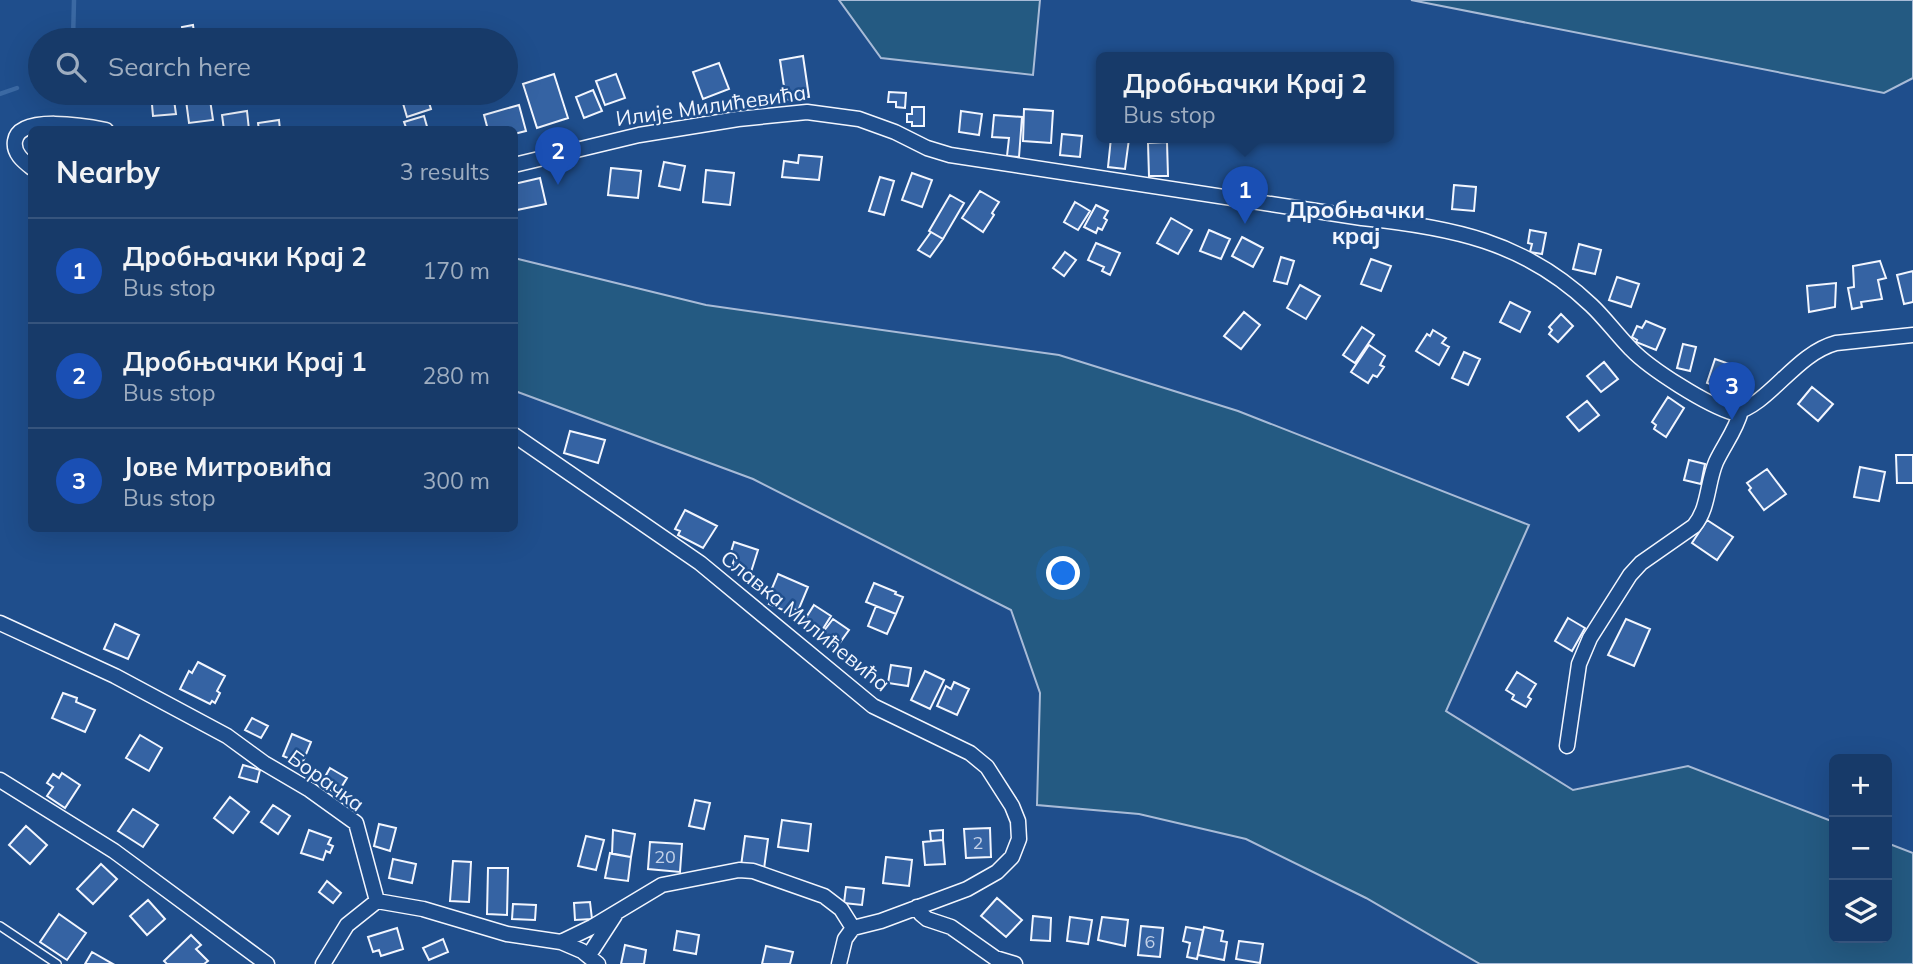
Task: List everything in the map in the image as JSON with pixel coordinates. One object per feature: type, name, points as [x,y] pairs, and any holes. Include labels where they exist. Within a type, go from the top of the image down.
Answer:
[{"type":"street","name":"Илије Милићевића","points":[[518,164],[639,135],[738,119],[819,112],[859,119],[950,155],[1362,218],[1426,225],[1472,236],[1514,252],[1541,267],[1592,305],[1633,351],[1660,373],[1727,411],[1741,411]]},
{"type":"street","points":[[35,126],[87,126]]},
{"type":"street","points":[[28,127],[17,135],[14,143],[17,152],[28,163]]},
{"type":"street","points":[[1567,746],[1579,664],[1590,638],[1630,575],[1641,563],[1694,526],[1701,518],[1716,464],[1734,431],[1741,411],[1750,407],[1824,346],[1913,335]]},
{"type":"street","name":"Славка Милићевића","points":[[518,438],[700,563],[873,706],[970,753],[987,767],[1012,806],[1018,821],[1019,839],[1012,857],[997,872],[967,889],[853,929]]},
{"type":"street","name":"Борачка","points":[[0,623],[115,676],[227,736],[356,823],[377,901]]},
{"type":"street","points":[[0,780],[114,851],[267,964]]},
{"type":"street","points":[[561,942],[662,885],[727,872],[753,871],[824,896],[841,909],[853,929],[845,939],[839,964]]},
{"type":"street","points":[[323,964],[347,925],[377,901],[424,909],[507,934],[561,942],[593,960],[617,912]]},
{"type":"street","points":[[918,907],[927,919],[951,927],[995,958],[1015,964]]},
{"type":"lane","points":[[0,926],[57,964]]},
{"type":"shaded area","points":[[839,0],[1040,0],[1033,75],[881,58]]},
{"type":"shaded area","points":[[1411,0],[1913,0],[1913,78],[1884,93]]},
{"type":"shaded area","points":[[518,259],[706,305],[1059,355],[1238,411],[1529,525],[1446,711],[1573,790],[1688,766],[1829,820],[1829,943],[1892,943],[1892,845],[1913,853],[1913,964],[1480,964],[1366,898],[1246,839],[1139,814],[1037,805],[1040,693],[1011,610],[753,479],[518,392]]},
{"type":"building","points":[[803,56],[809,97],[786,100],[780,60]]},
{"type":"building","points":[[719,63],[729,89],[703,99],[693,72]]},
{"type":"building","points":[[554,74],[568,118],[537,128],[523,84]]},
{"type":"building","points":[[616,74],[625,98],[605,105],[596,81]]},
{"type":"building","points":[[593,90],[602,111],[584,118],[576,97]]},
{"type":"building","points":[[889,92],[906,93],[905,108],[896,107],[896,102],[888,102]]},
{"type":"building","points":[[152,105],[175,105],[176,114],[153,116]]},
{"type":"building","points":[[187,105],[211,105],[213,120],[189,123]]},
{"type":"building","points":[[403,105],[430,105],[431,109],[407,117]]},
{"type":"building","points":[[519,105],[526,131],[518,133],[518,126],[487,126],[484,115]]},
{"type":"building","points":[[912,107],[924,107],[924,126],[912,126],[912,122],[907,122],[907,114],[912,114]]},
{"type":"building","points":[[1024,109],[1053,111],[1051,143],[1023,141]]},
{"type":"building","points":[[247,111],[249,126],[223,126],[222,115]]},
{"type":"building","points":[[961,111],[982,114],[979,135],[959,132]]},
{"type":"building","points":[[994,115],[1022,117],[1019,157],[1007,156],[1009,138],[992,137]]},
{"type":"building","points":[[424,116],[427,126],[406,126],[404,122]]},
{"type":"building","points":[[279,120],[280,126],[258,126],[258,123]]},
{"type":"building","points":[[1062,134],[1082,136],[1080,157],[1060,155]]},
{"type":"building","points":[[1110,143],[1128,143],[1125,169],[1108,167]]},
{"type":"building","points":[[1148,143],[1167,143],[1168,176],[1149,176]]},
{"type":"building","points":[[799,155],[822,157],[819,180],[782,177],[784,161],[798,163]]},
{"type":"building","points":[[664,162],[685,166],[680,190],[659,186]]},
{"type":"building","points":[[611,168],[641,171],[638,198],[608,195]]},
{"type":"building","points":[[706,170],[734,173],[730,205],[703,202]]},
{"type":"building","points":[[912,173],[932,180],[922,207],[902,200]]},
{"type":"building","points":[[880,177],[894,181],[884,215],[869,211]]},
{"type":"building","points":[[540,178],[546,204],[518,210],[518,183]]},
{"type":"building","points":[[1454,185],[1476,187],[1474,211],[1452,209]]},
{"type":"building","points":[[980,191],[999,202],[983,232],[962,218]]},
{"type":"building","points":[[950,195],[964,203],[943,239],[929,231]]},
{"type":"building","points":[[1075,202],[1090,211],[1078,230],[1064,222]]},
{"type":"building","points":[[1096,205],[1108,211],[1102,230],[1098,228],[1096,233],[1084,227]]},
{"type":"building","points":[[1171,218],[1192,230],[1178,254],[1157,243]]},
{"type":"building","points":[[1209,230],[1230,239],[1221,259],[1200,251]]},
{"type":"building","points":[[1530,230],[1546,233],[1542,254],[1530,252]]},
{"type":"building","points":[[931,232],[943,239],[930,257],[918,250]]},
{"type":"building","points":[[1242,237],[1263,248],[1253,267],[1232,256]]},
{"type":"building","points":[[1096,243],[1120,253],[1110,275],[1102,271],[1104,267],[1088,260]]},
{"type":"building","points":[[1579,244],[1601,250],[1595,274],[1573,269]]},
{"type":"building","points":[[1065,252],[1076,260],[1064,276],[1053,268]]},
{"type":"building","points":[[1281,257],[1294,261],[1287,284],[1274,281]]},
{"type":"building","points":[[1371,259],[1391,266],[1381,291],[1361,284]]},
{"type":"building","points":[[1880,261],[1886,278],[1878,280],[1882,299],[1861,302],[1862,307],[1852,309],[1848,288],[1854,287],[1853,266]]},
{"type":"building","points":[[1913,271],[1913,302],[1904,304],[1897,275]]},
{"type":"building","points":[[1617,277],[1639,284],[1631,307],[1609,300]]},
{"type":"building","points":[[1836,283],[1835,307],[1809,312],[1807,286]]},
{"type":"building","points":[[1300,285],[1320,296],[1306,319],[1287,308]]},
{"type":"building","points":[[1510,302],[1530,312],[1520,332],[1500,322]]},
{"type":"building","points":[[1244,312],[1260,325],[1241,349],[1224,336]]},
{"type":"building","points":[[1561,314],[1573,326],[1558,342],[1549,334],[1552,330],[1549,327]]},
{"type":"building","points":[[1646,321],[1665,329],[1656,350],[1636,342],[1632,337],[1637,326],[1642,328]]},
{"type":"building","points":[[1362,327],[1374,335],[1355,363],[1343,355]]},
{"type":"building","points":[[1433,330],[1446,338],[1442,343],[1449,347],[1439,365],[1416,351],[1427,334],[1430,336]]},
{"type":"building","points":[[1683,344],[1696,347],[1690,371],[1677,368]]},
{"type":"building","points":[[1369,345],[1385,356],[1380,365],[1384,367],[1377,377],[1373,375],[1368,383],[1351,372]]},
{"type":"building","points":[[1464,352],[1480,359],[1468,385],[1452,378]]},
{"type":"building","points":[[1715,359],[1735,366],[1727,390],[1707,383]]},
{"type":"building","points":[[1604,362],[1618,379],[1601,392],[1587,376]]},
{"type":"building","points":[[1812,387],[1833,404],[1818,421],[1798,404]]},
{"type":"building","points":[[1668,397],[1684,408],[1666,437],[1654,429],[1656,425],[1652,422]]},
{"type":"building","points":[[1587,401],[1599,415],[1579,431],[1567,417]]},
{"type":"building","points":[[570,431],[605,440],[598,463],[564,453]]},
{"type":"building","points":[[1896,455],[1913,455],[1913,483],[1897,483]]},
{"type":"building","points":[[1689,460],[1705,464],[1701,484],[1684,480]]},
{"type":"building","points":[[1860,467],[1885,472],[1879,501],[1854,497]]},
{"type":"building","points":[[1767,469],[1786,494],[1764,510],[1747,483]]},
{"type":"building","points":[[685,510],[717,526],[703,548],[678,535],[680,531],[675,529]]},
{"type":"building","points":[[1707,520],[1733,537],[1717,560],[1692,543]]},
{"type":"building","points":[[734,542],[758,550],[751,572],[732,566],[735,557],[730,555]]},
{"type":"building","points":[[778,574],[808,587],[798,611],[792,608],[790,613],[769,604],[772,599],[768,598]]},
{"type":"building","points":[[874,583],[903,597],[896,614],[866,602]]},
{"type":"building","points":[[814,605],[831,616],[819,635],[802,624]]},
{"type":"building","points":[[876,606],[896,614],[887,634],[868,626]]},
{"type":"building","points":[[1568,618],[1585,628],[1572,651],[1555,641]]},
{"type":"building","points":[[833,619],[849,630],[836,648],[820,636]]},
{"type":"building","points":[[1626,619],[1650,629],[1634,666],[1608,655]]},
{"type":"building","points":[[115,624],[139,635],[128,659],[104,649]]},
{"type":"building","points":[[198,662],[225,676],[217,691],[220,693],[215,703],[212,701],[210,704],[180,689],[189,671],[192,673]]},
{"type":"building","points":[[891,665],[911,668],[908,686],[888,683]]},
{"type":"building","points":[[925,671],[944,680],[930,709],[911,700]]},
{"type":"building","points":[[1517,672],[1536,684],[1528,697],[1531,699],[1526,707],[1512,699],[1514,695],[1506,690]]},
{"type":"building","points":[[954,682],[969,689],[957,715],[937,706],[946,686],[951,689]]},
{"type":"building","points":[[63,693],[77,698],[76,702],[95,710],[85,732],[52,718]]},
{"type":"building","points":[[252,718],[268,726],[261,738],[245,730]]},
{"type":"building","points":[[292,734],[311,742],[302,764],[283,756]]},
{"type":"building","points":[[140,735],[162,748],[149,771],[126,758]]},
{"type":"building","points":[[243,765],[260,770],[257,782],[239,777]]},
{"type":"building","points":[[330,768],[347,778],[337,794],[321,784]]},
{"type":"building","points":[[62,773],[80,785],[65,808],[47,796],[53,787],[47,783],[53,774],[59,778]]},
{"type":"building","points":[[230,797],[249,812],[233,833],[214,818]]},
{"type":"building","points":[[695,800],[710,803],[704,829],[689,826]]},
{"type":"building","points":[[273,805],[290,816],[278,834],[261,822]]},
{"type":"building","points":[[133,809],[158,825],[143,847],[118,831]]},
{"type":"building","points":[[782,820],[811,824],[808,851],[778,847]]},
{"type":"building","points":[[379,824],[396,828],[390,851],[374,846]]},
{"type":"building","points":[[26,826],[47,845],[30,864],[9,845]]},
{"type":"building","points":[[990,828],[991,857],[966,858],[964,829]]},
{"type":"building","points":[[309,830],[331,838],[328,844],[333,846],[330,853],[326,851],[323,860],[301,853]]},
{"type":"building","points":[[613,830],[635,834],[631,857],[612,854]]},
{"type":"building","points":[[943,830],[943,840],[931,841],[930,831]]},
{"type":"building","points":[[586,836],[604,840],[596,870],[578,866]]},
{"type":"building","points":[[745,836],[768,839],[764,869],[741,866]]},
{"type":"building","points":[[943,840],[945,864],[925,865],[923,842]]},
{"type":"building","points":[[650,842],[682,844],[680,872],[648,869]]},
{"type":"building","points":[[610,853],[631,857],[628,881],[605,878]]},
{"type":"building","points":[[886,857],[912,860],[909,886],[883,883]]},
{"type":"building","points":[[393,859],[416,864],[412,883],[389,878]]},
{"type":"building","points":[[453,861],[471,862],[469,902],[450,901]]},
{"type":"building","points":[[101,864],[117,879],[93,904],[77,889]]},
{"type":"building","points":[[488,868],[508,868],[507,915],[487,914]]},
{"type":"building","points":[[327,881],[341,893],[333,903],[319,892]]},
{"type":"building","points":[[846,887],[864,889],[862,905],[844,903]]},
{"type":"building","points":[[997,898],[1022,920],[1006,937],[981,916]]},
{"type":"building","points":[[148,900],[165,919],[147,935],[130,916]]},
{"type":"building","points":[[590,902],[592,919],[575,920],[574,903]]},
{"type":"building","points":[[513,904],[536,905],[535,920],[512,919]]},
{"type":"building","points":[[59,914],[86,933],[67,960],[40,942]]},
{"type":"building","points":[[1033,916],[1051,918],[1050,941],[1031,940]]},
{"type":"building","points":[[1070,917],[1092,920],[1088,944],[1067,941]]},
{"type":"building","points":[[1102,917],[1128,920],[1125,946],[1098,940]]},
{"type":"building","points":[[1141,926],[1163,928],[1160,957],[1138,955]]},
{"type":"building","points":[[1186,927],[1203,930],[1197,959],[1187,957],[1190,943],[1183,941]]},
{"type":"building","points":[[1204,927],[1223,931],[1221,941],[1227,942],[1224,960],[1198,955]]},
{"type":"building","points":[[397,928],[403,949],[381,956],[379,950],[373,952],[368,937]]},
{"type":"building","points":[[677,931],[699,935],[696,954],[674,950]]},
{"type":"building","points":[[191,935],[201,945],[196,949],[208,961],[204,964],[167,964],[164,961]]},
{"type":"building","points":[[443,939],[448,952],[429,960],[423,948]]},
{"type":"building","points":[[1239,941],[1263,944],[1260,963],[1236,959]]},
{"type":"building","points":[[625,945],[646,950],[644,964],[621,964]]},
{"type":"building","points":[[766,946],[793,952],[790,964],[762,964]]},
{"type":"building","points":[[92,952],[113,964],[85,964]]},
{"type":"waterway","points":[[73,28],[74,0]]},
{"type":"waterway","points":[[0,94],[17,88]]},
{"type":"place","name":"Дробњачки Крај 1","points":[[558,185]]},
{"type":"place","name":"Дробњачки Крај 2","points":[[1245,224]]},
{"type":"place","name":"Јове Митровића","points":[[1732,420]]},
{"type":"district","name":"Дробњачки крај","points":[[1356,223]]}]
